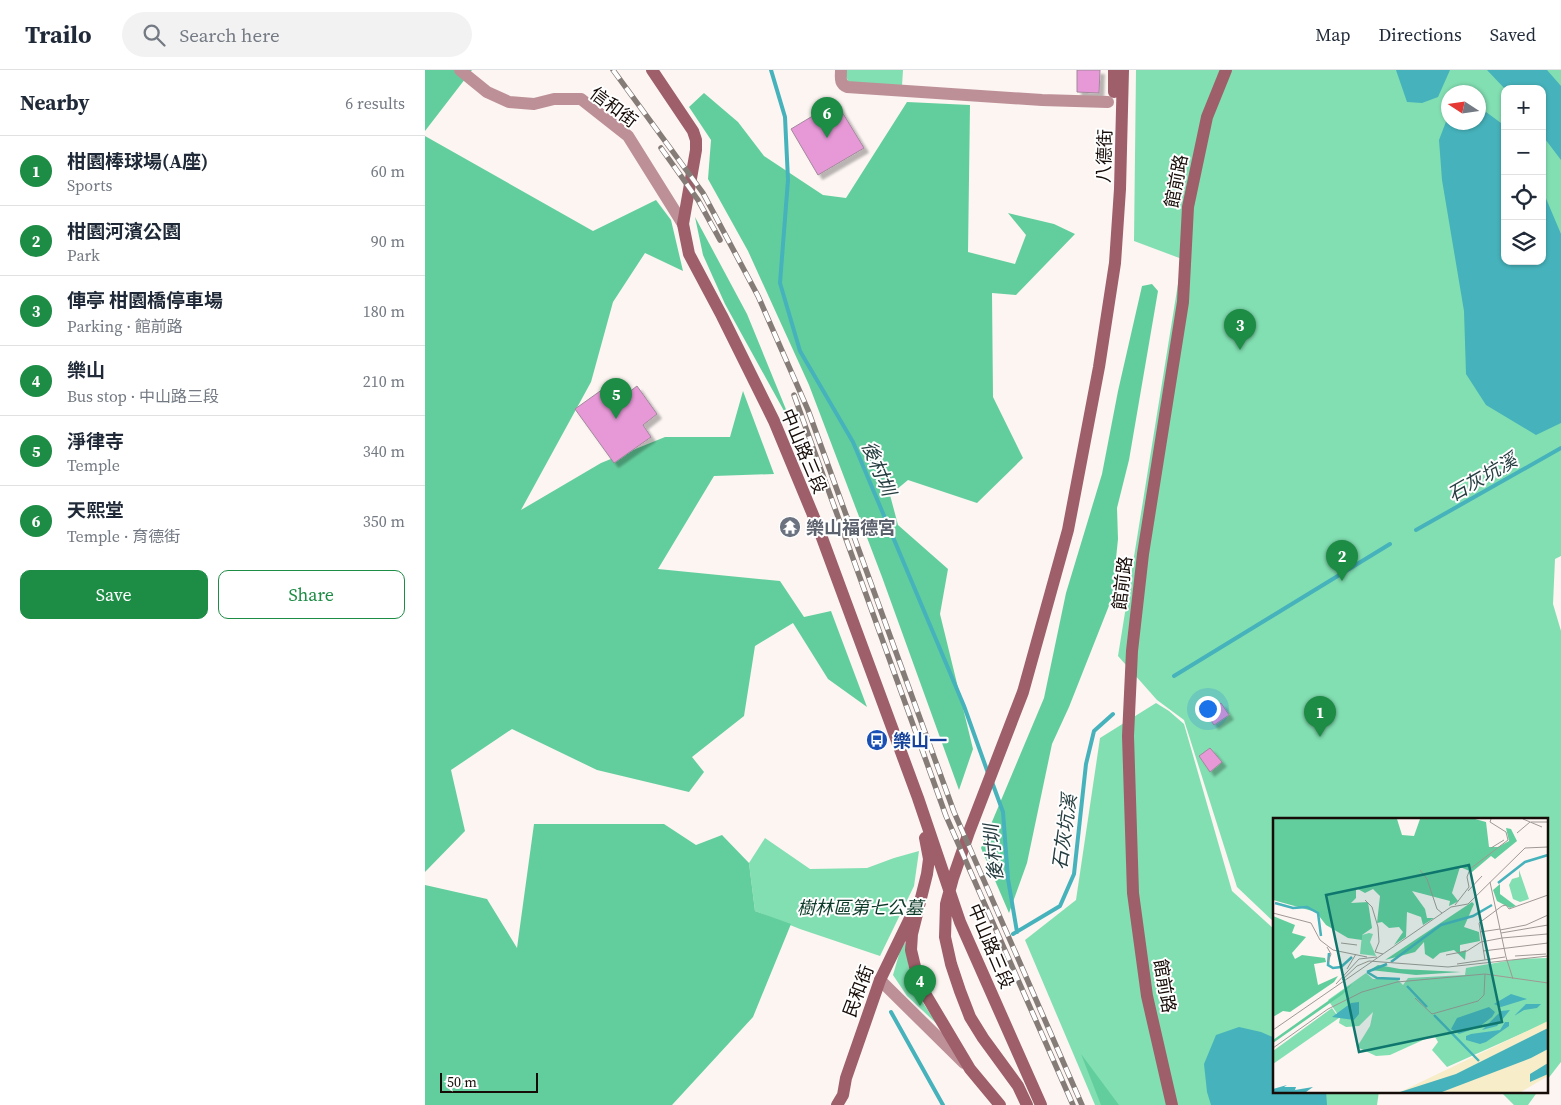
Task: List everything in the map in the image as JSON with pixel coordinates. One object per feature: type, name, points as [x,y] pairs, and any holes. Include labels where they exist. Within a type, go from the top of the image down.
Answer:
[{"type":"street","name":"信和街","points":[[459,70],[487,92],[509,102],[534,104],[554,99],[581,99],[628,136],[683,224]]},
{"type":"street","name":"中山路三段","points":[[652,70],[693,132],[696,140],[696,150],[683,224],[689,254],[723,316],[774,421],[818,527],[918,798],[960,922],[1041,1105]]},
{"type":"street","points":[[841,70],[840,81],[847,87],[1024,99],[1108,102]]},
{"type":"street","name":"八德街","points":[[1115,70],[1116,243]]},
{"type":"street","name":"八德街","points":[[1027,1105],[1018,1086],[983,1038],[963,1000],[951,964],[945,937],[947,904],[953,878],[969,832],[1023,692],[1068,530],[1099,367],[1115,264],[1120,189],[1123,70]]},
{"type":"street","name":"館前路","points":[[1172,1105],[1147,996],[1133,893],[1128,736],[1132,651],[1143,554],[1183,302],[1187,207],[1207,117],[1225,70]]},
{"type":"street","name":"中山路三段","points":[[918,798],[929,859],[912,934],[911,950],[916,971],[923,990],[970,1069],[1000,1105]]},
{"type":"street","name":"民和街","points":[[837,1105],[843,1095],[846,1078],[880,980],[921,893]]},
{"type":"street","points":[[880,980],[970,1069]]},
{"type":"green space","points":[[425,70],[472,70],[425,131]]},
{"type":"green space","points":[[843,70],[903,70],[902,86],[849,83]]},
{"type":"green space","points":[[1136,70],[1561,70],[1561,556],[1555,559],[1553,604],[1561,631],[1561,1062],[1549,1077],[1549,818],[1273,818],[1273,921],[1237,887],[1184,720],[1157,700],[1118,656],[1182,259],[1134,241]]},
{"type":"green space","points":[[704,93],[738,122],[764,156],[823,195],[846,198],[907,102],[970,105],[968,252],[1015,264],[1026,235],[1008,213],[1054,224],[1075,234],[1016,295],[992,293],[993,397],[1023,458],[977,503],[908,480],[890,495],[898,525],[948,569],[940,614],[973,749],[959,790],[882,577],[809,385],[748,251],[708,179],[711,140],[689,107]]},
{"type":"green space","points":[[425,136],[593,231],[656,200],[671,220],[683,271],[645,253],[613,302],[591,382],[521,510],[601,463],[665,437],[730,437],[743,391],[774,474],[714,476],[658,569],[780,581],[804,617],[831,611],[867,707],[828,679],[793,623],[755,646],[744,716],[692,757],[704,772],[689,792],[597,770],[512,729],[451,770],[465,831],[425,872]]},
{"type":"green space","points":[[695,217],[747,314],[794,429],[725,304],[703,255]]},
{"type":"green space","points":[[1152,284],[1158,291],[1129,460],[1117,508],[1118,539],[1112,598],[1069,707],[1052,744],[1027,863],[1009,913],[981,848],[1044,698],[1066,593],[1102,474],[1118,391],[1142,286]]},
{"type":"green space","points":[[1156,703],[1184,724],[1232,891],[1273,928],[1273,1092],[1379,1092],[1377,1105],[1095,1105],[1025,940],[1076,900],[1100,738]]},
{"type":"green space","points":[[534,824],[664,824],[696,845],[722,835],[749,863],[755,911],[791,924],[753,1017],[672,1105],[425,1105],[425,885],[487,899],[517,948]]},
{"type":"green space","name":"樹林區第七公墓","points":[[765,838],[810,869],[867,868],[919,851],[914,886],[880,956],[800,929],[755,911],[749,863]]},
{"type":"green space","points":[[905,943],[912,986],[937,1024],[907,996],[893,975],[902,944]]},
{"type":"green space","points":[[1081,1054],[1119,1105],[1101,1105]]},
{"type":"green space","points":[[1501,1092],[1537,1092],[1528,1105],[1514,1105]]},
{"type":"water","points":[[1396,70],[1450,70],[1443,85],[1441,85],[1438,97],[1422,103],[1407,102]]},
{"type":"water","points":[[1487,70],[1547,70],[1561,86],[1561,160],[1546,140],[1546,85],[1501,85]]},
{"type":"water","points":[[1486,112],[1501,123],[1501,265],[1546,265],[1546,198],[1561,234],[1561,423],[1536,435],[1486,405],[1466,374],[1464,311],[1442,180],[1439,140],[1443,130],[1486,130]]},
{"type":"water","points":[[1239,1027],[1273,1037],[1273,1092],[1326,1092],[1327,1105],[1211,1105],[1207,1092],[1204,1064],[1216,1035]]},
{"type":"building","points":[[1077,70],[1100,70],[1099,93],[1077,92]]},
{"type":"building","points":[[836,102],[864,148],[818,175],[791,129]]},
{"type":"building","points":[[610,384],[620,399],[637,386],[657,414],[643,425],[651,437],[614,463],[575,409]]},
{"type":"building","points":[[1221,703],[1229,715],[1214,725],[1206,713]]},
{"type":"building","points":[[1210,748],[1222,762],[1210,772],[1199,756]]},
{"type":"waterway","name":"後村圳","points":[[771,70],[785,117],[788,180],[780,283],[800,351],[853,442],[964,706],[988,773]]},
{"type":"waterway","name":"石灰坑溪","points":[[1416,530],[1561,448]]},
{"type":"waterway","name":"石灰坑溪","points":[[1174,676],[1390,544]]},
{"type":"waterway","name":"石灰坑溪","points":[[1013,934],[1060,906],[1074,874],[1086,764],[1094,731],[1113,714]]},
{"type":"waterway","name":"後村圳","points":[[992,782],[1003,812],[1008,879],[1017,932]]},
{"type":"waterway","name":"石灰坑溪","points":[[891,1012],[943,1105]]},
{"type":"railway","points":[[613,70],[703,193],[758,296],[808,410],[954,812],[1082,1105]]},
{"type":"railway","points":[[661,148],[698,200],[720,240]]},
{"type":"railway","points":[[794,395],[946,816],[1073,1105]]},
{"type":"place","name":"天熙堂","points":[[827,138]]},
{"type":"place","name":"俥亭 柑園橋停車場","points":[[1240,350]]},
{"type":"place","name":"淨律寺","points":[[616,419]]},
{"type":"place","name":"樂山福德宮","points":[[790,527]]},
{"type":"place","name":"柑園河濱公園","points":[[1342,581]]},
{"type":"place","name":"柑園棒球場(A座)","points":[[1320,737]]},
{"type":"place","name":"樂山一","points":[[877,740]]},
{"type":"place","name":"樂山","points":[[920,1006]]}]
